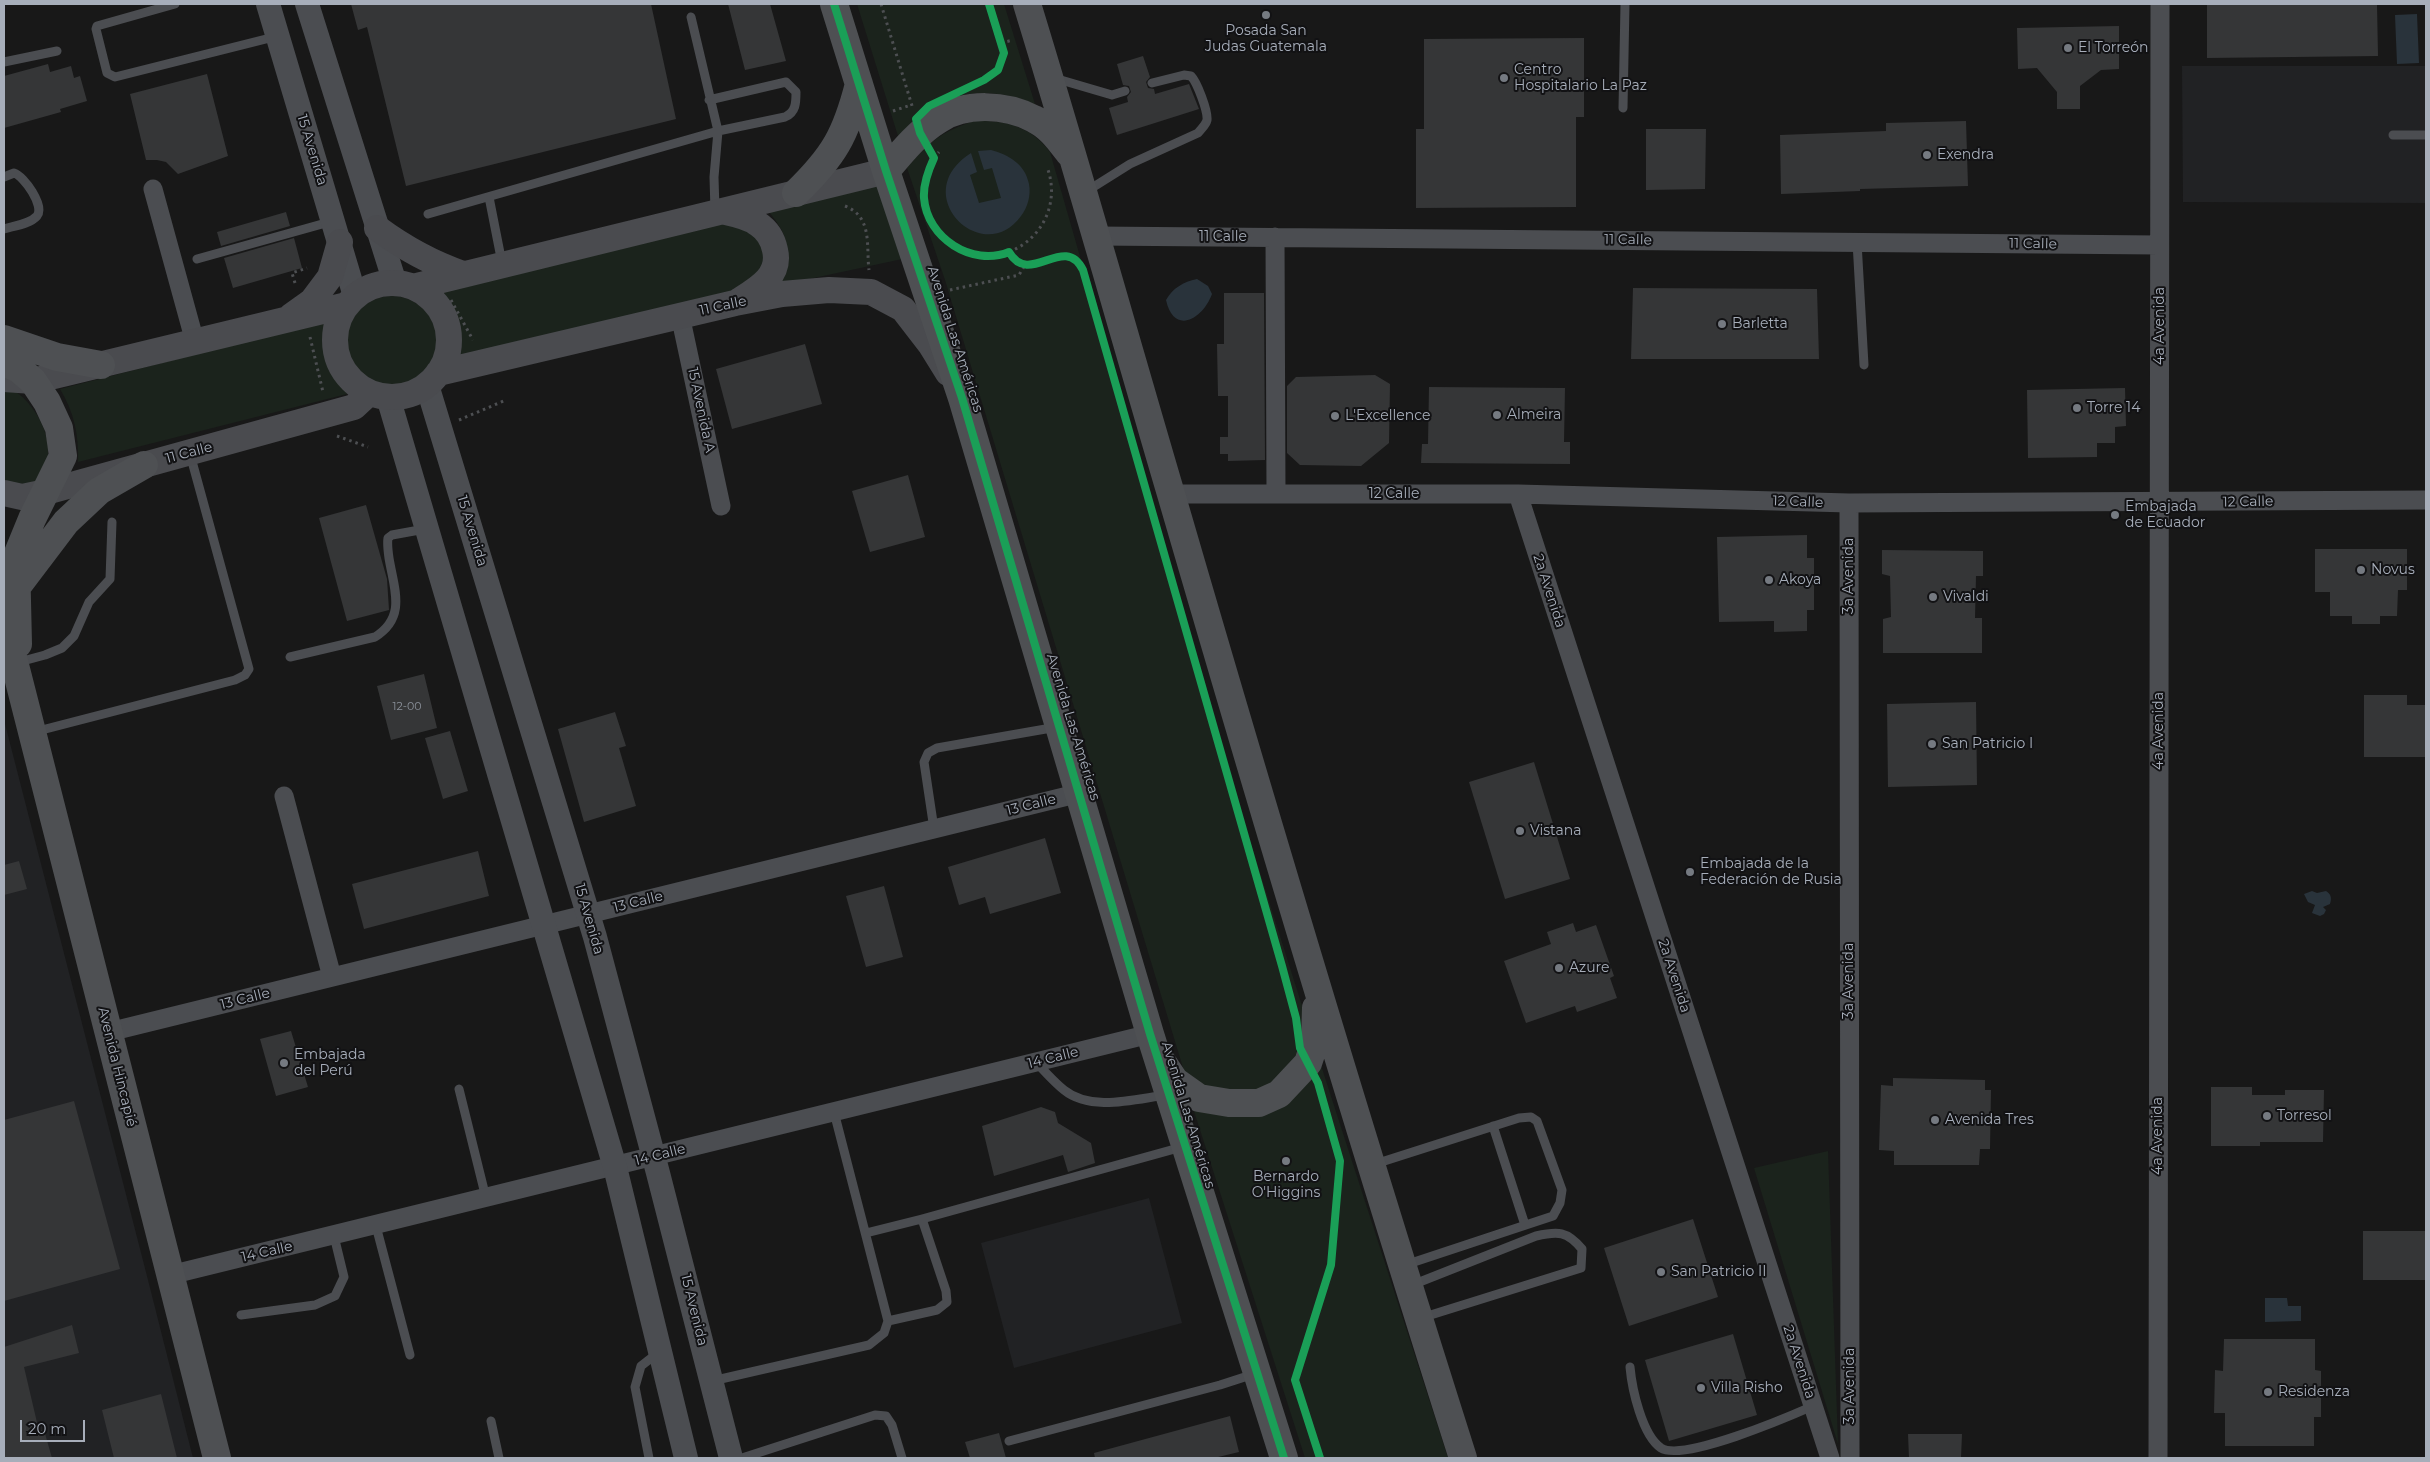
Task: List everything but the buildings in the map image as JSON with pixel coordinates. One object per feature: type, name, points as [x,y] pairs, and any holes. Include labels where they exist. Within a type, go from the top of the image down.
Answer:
[{"type":"main road","name":"Avenida Las Américas","points":[[834,4],[886,171],[962,398],[1153,1044],[1284,1458]]},
{"type":"main road","points":[[1027,4],[1085,193],[1171,494],[1317,988],[1463,1458]]},
{"type":"main road","points":[[796,193],[822,168],[838,144],[850,120],[859,84]]},
{"type":"main road","points":[[4,379],[33,381],[101,365],[287,319],[351,300],[374,286],[404,285],[452,277],[886,171],[918,126],[972,108],[1007,108],[1035,119],[1054,133],[1075,160]]},
{"type":"main road","points":[[718,212],[745,217],[759,224],[772,240],[777,257],[772,275],[761,287],[735,303]]},
{"type":"main road","points":[[376,228],[407,250],[436,264],[452,277]]},
{"type":"main road","points":[[287,319],[312,301],[330,277],[337,232]]},
{"type":"main road","points":[[351,300],[337,323],[334,344],[340,364],[352,381],[379,395],[409,394],[432,379],[446,358],[449,341],[447,323],[440,308],[428,295],[404,285]]},
{"type":"main road","name":"11 Calle","points":[[432,379],[495,360],[680,315],[782,294],[829,290],[871,292],[903,309],[930,344],[962,398]]},
{"type":"main road","points":[[4,339],[57,358],[101,365]]},
{"type":"main road","name":"Avenida Hincapié","points":[[4,362],[19,369],[33,381],[47,402],[59,428],[63,456],[32,519],[16,558],[19,668]]},
{"type":"main road","name":"11 Calle","points":[[4,493],[22,497],[46,492],[354,407],[379,395]]},
{"type":"main road","points":[[16,588],[66,522],[99,491],[144,465]]},
{"type":"main road","name":"Avenida Hincapié","points":[[4,622],[19,668],[33,732],[216,1458]]},
{"type":"main road","points":[[1153,1044],[1175,1081],[1199,1098],[1229,1103],[1259,1103],[1279,1094],[1308,1063],[1315,1042],[1317,988]]},
{"type":"street","name":"4a Avenida","points":[[2158,1458],[2160,4]]},
{"type":"street","points":[[273,20],[308,7],[376,228],[404,285]]},
{"type":"street","name":"15 Avenida","points":[[273,20],[337,232],[351,300]]},
{"type":"street","points":[[153,189],[195,342]]},
{"type":"street","name":"11 Calle","points":[[1096,236],[2159,245]]},
{"type":"street","points":[[1275,237],[1276,494]]},
{"type":"street","name":"15 Avenida A","points":[[680,315],[721,506]]},
{"type":"street","name":"15 Avenida","points":[[432,379],[440,428],[588,914],[654,1156],[731,1458]]},
{"type":"street","points":[[379,395],[427,529],[614,1167],[686,1458]]},
{"type":"street","name":"12 Calle","points":[[1171,494],[1518,494],[1849,503],[2160,503],[2426,500]]},
{"type":"street","name":"2a Avenida","points":[[1518,494],[1830,1458]]},
{"type":"street","name":"3a Avenida","points":[[1849,503],[1850,1458]]},
{"type":"street","name":"13 Calle","points":[[109,1032],[1080,793]]},
{"type":"street","points":[[284,796],[332,977]]},
{"type":"street","name":"14 Calle","points":[[170,1275],[486,1199],[1036,1062],[1153,1044]]},
{"type":"lane","points":[[175,4],[97,26],[96,29],[107,73],[114,77],[273,20]]},
{"type":"lane","points":[[1623,108],[1625,4]]},
{"type":"lane","points":[[691,17],[709,100],[718,131],[714,177],[718,212]]},
{"type":"lane","points":[[4,62],[57,50]]},
{"type":"lane","points":[[1085,193],[1130,164],[1198,132],[1205,126],[1207,119],[1196,81],[1191,76],[1184,75],[1152,83]]},
{"type":"lane","points":[[1049,76],[1112,95],[1125,91]]},
{"type":"lane","points":[[428,214],[610,160],[718,131],[790,115],[796,105],[796,92],[786,82],[709,100]]},
{"type":"lane","points":[[2393,135],[2426,135]]},
{"type":"lane","points":[[4,177],[14,173],[22,178],[35,196],[40,210],[38,215],[27,222],[4,229]]},
{"type":"lane","points":[[489,197],[503,264]]},
{"type":"lane","points":[[197,259],[337,232]]},
{"type":"lane","points":[[1857,242],[1864,365]]},
{"type":"lane","points":[[33,732],[235,680],[245,675],[249,668],[190,452]]},
{"type":"lane","points":[[19,668],[62,648],[74,636],[89,602],[110,579],[112,522]]},
{"type":"lane","points":[[290,657],[375,637],[384,631],[391,624],[396,609],[388,538],[392,535],[427,529]]},
{"type":"lane","points":[[934,829],[924,762],[928,753],[936,748],[1060,727]]},
{"type":"lane","points":[[1036,1062],[1065,1091],[1086,1101],[1106,1103],[1169,1095]]},
{"type":"lane","points":[[459,1089],[486,1199]]},
{"type":"lane","points":[[712,1381],[869,1346],[884,1333],[888,1321],[834,1112]]},
{"type":"lane","points":[[1371,1166],[1518,1118],[1530,1118],[1536,1120],[1562,1190],[1560,1203],[1553,1216],[1525,1225],[1406,1276]]},
{"type":"lane","points":[[1493,1126],[1525,1225]]},
{"type":"lane","points":[[866,1233],[1185,1147]]},
{"type":"lane","points":[[888,1321],[937,1310],[947,1302],[946,1291],[922,1219]]},
{"type":"lane","points":[[376,1226],[410,1354]]},
{"type":"lane","points":[[1406,1276],[1536,1236],[1555,1232],[1574,1240],[1582,1250],[1581,1268],[1419,1318]]},
{"type":"lane","points":[[241,1315],[315,1304],[336,1296],[344,1278],[334,1236]]},
{"type":"lane","points":[[649,1458],[635,1387],[641,1366],[660,1352]]},
{"type":"lane","points":[[1630,1367],[1633,1392],[1645,1426],[1661,1448],[1677,1453],[1716,1443],[1781,1420],[1813,1406]]},
{"type":"lane","points":[[1009,1441],[1220,1386],[1257,1373]]},
{"type":"lane","points":[[742,1458],[875,1415],[886,1416],[892,1425],[902,1458]]},
{"type":"lane","points":[[491,1421],[499,1458]]},
{"type":"path","points":[[881,4],[918,126],[933,161]]},
{"type":"path","points":[[999,35],[1004,53]]},
{"type":"path","points":[[933,161],[944,146]]},
{"type":"path","points":[[1014,257],[1046,218],[1051,204],[1052,190],[1045,161]]},
{"type":"path","points":[[999,254],[1014,257],[1032,265]]},
{"type":"path","points":[[452,277],[472,340],[482,346],[492,348],[495,360]]},
{"type":"path","points":[[440,428],[506,400]]},
{"type":"shaded area","points":[[857,4],[1004,4],[1035,104],[1014,97],[995,94],[978,93],[961,96],[945,101],[929,110],[898,136]]},
{"type":"shaded area","points":[[2417,14],[2419,63],[2397,64],[2395,15]]},
{"type":"shaded area","points":[[2182,66],[2426,66],[2426,203],[2183,202]]},
{"type":"shaded area","points":[[974,121],[996,122],[1016,126],[1034,136],[1050,152],[1226,765],[1310,1031],[1302,1060],[1275,1088],[1229,1095],[1187,1081],[945,280],[907,168],[937,138]]},
{"type":"shaded area","points":[[991,150],[1010,158],[1020,166],[1027,177],[1030,192],[1027,205],[1021,216],[1005,230],[988,234],[971,230],[957,220],[948,205],[946,188],[953,170],[971,153],[977,172],[970,175],[979,203],[1001,198],[992,168],[984,170],[978,151]]},
{"type":"shaded area","points":[[880,179],[907,258],[781,285],[786,263],[787,246],[781,230],[768,211]]},
{"type":"shaded area","points":[[725,222],[756,234],[765,251],[767,268],[729,293],[455,362],[457,342],[454,325],[439,291]]},
{"type":"shaded area","points":[[1197,279],[1208,286],[1212,294],[1208,303],[1202,311],[1189,320],[1182,321],[1175,318],[1166,300],[1179,286]]},
{"type":"shaded area","points":[[392,296],[409,300],[424,309],[433,324],[437,341],[433,358],[424,373],[409,382],[392,386],[375,382],[360,373],[351,358],[347,341],[351,324],[360,309],[375,300]]},
{"type":"shaded area","points":[[326,321],[330,360],[347,394],[78,462],[78,442],[75,424],[69,406],[60,389]]},
{"type":"shaded area","points":[[12,389],[34,410],[44,428],[47,438],[48,458],[41,485],[8,483],[4,479],[4,393]]},
{"type":"shaded area","points":[[4,720],[148,1280],[193,1458],[4,1458]]},
{"type":"shaded area","points":[[2312,891],[2317,893],[2326,891],[2331,896],[2330,904],[2323,907],[2326,910],[2320,916],[2312,913],[2315,905],[2308,902],[2304,894]]},
{"type":"shaded area","points":[[1318,1056],[1448,1458],[1305,1458],[1193,1108],[1228,1110]]},
{"type":"shaded area","points":[[1828,1151],[1838,1444],[1754,1168]]},
{"type":"shaded area","points":[[1149,1198],[1182,1323],[1014,1368],[981,1243]]},
{"type":"shaded area","points":[[2265,1298],[2287,1298],[2288,1306],[2301,1306],[2301,1321],[2265,1322]]},
{"type":"cycle path","points":[[834,4],[886,171],[962,398],[1150,1034],[1284,1458]]},
{"type":"cycle path","points":[[989,4],[1004,53],[998,70],[984,80],[929,106],[916,119],[920,133],[934,158],[924,188],[927,212],[933,225],[942,237],[954,246],[967,252],[981,256],[995,256],[1009,252],[1017,262],[1027,265],[1066,256],[1075,260],[1083,270],[1282,966],[1296,1018],[1300,1048],[1318,1083],[1340,1161],[1331,1265],[1295,1380],[1320,1458]]},
{"type":"place","name":"Posada San Judas Guatemala","points":[[1266,15]]},
{"type":"place","name":"El Torreón","points":[[2068,48]]},
{"type":"place","name":"Centro Hospitalario La Paz","points":[[1504,78]]},
{"type":"place","name":"Exendra","points":[[1927,155]]},
{"type":"place","name":"Barletta","points":[[1722,324]]},
{"type":"place","name":"Torre 14","points":[[2077,408]]},
{"type":"place","name":"Almeira","points":[[1497,415]]},
{"type":"place","name":"L'Excellence","points":[[1335,416]]},
{"type":"place","name":"Embajada de Ecuador","points":[[2115,515]]},
{"type":"place","name":"Novus","points":[[2361,570]]},
{"type":"place","name":"Akoya","points":[[1769,580]]},
{"type":"place","name":"Vivaldi","points":[[1933,597]]},
{"type":"place","name":"San Patricio I","points":[[1932,744]]},
{"type":"place","name":"Vistana","points":[[1520,831]]},
{"type":"place","name":"Embajada de la Federación de Rusia","points":[[1690,872]]},
{"type":"place","name":"Azure","points":[[1559,968]]},
{"type":"place","name":"Embajada del Perú","points":[[284,1063]]},
{"type":"place","name":"Torresol","points":[[2267,1116]]},
{"type":"place","name":"Avenida Tres","points":[[1935,1120]]},
{"type":"place","name":"Bernardo O'Higgins","points":[[1286,1161]]},
{"type":"place","name":"San Patricio II","points":[[1661,1272]]},
{"type":"place","name":"Villa Risho","points":[[1701,1388]]},
{"type":"place","name":"Residenza","points":[[2268,1392]]}]
